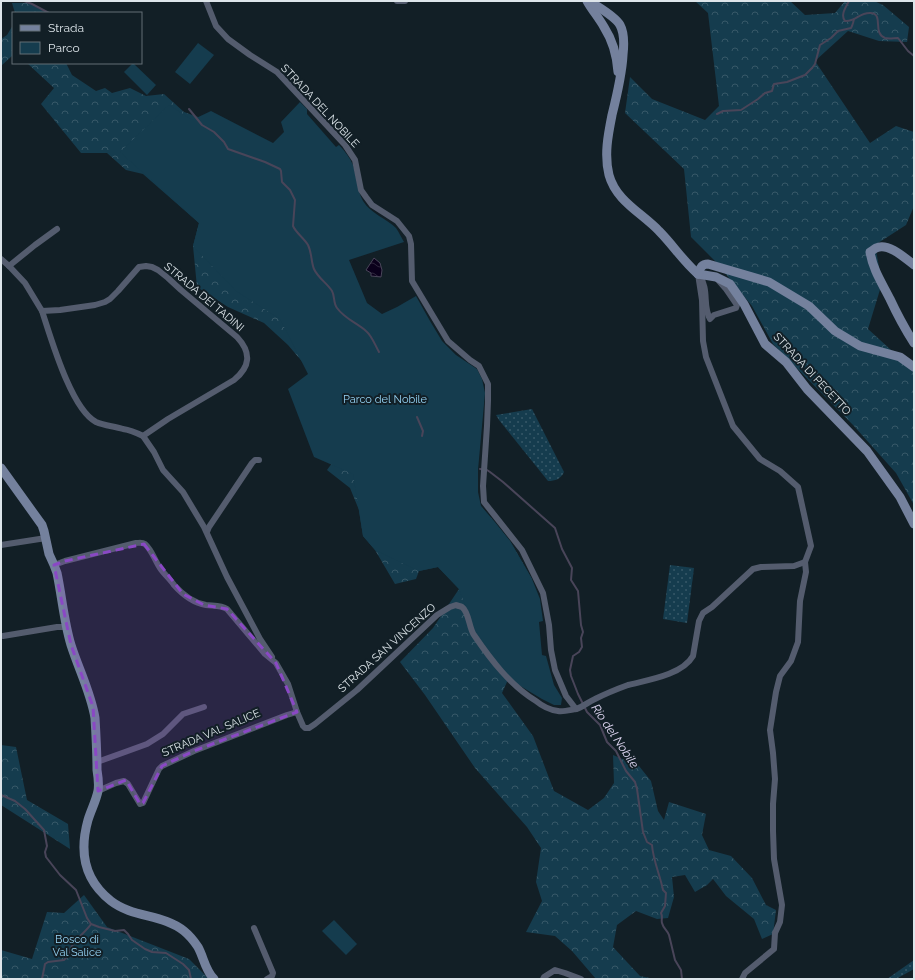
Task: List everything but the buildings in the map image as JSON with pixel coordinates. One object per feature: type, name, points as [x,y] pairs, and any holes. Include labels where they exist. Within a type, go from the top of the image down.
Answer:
[{"type":"street","name":"STRADA DEL NOBILE","points":[[206,1],[216,26],[228,39],[277,72],[345,145],[355,160],[362,190],[366,197],[372,205],[398,221],[409,236],[411,244],[412,281],[448,341],[479,366],[488,384],[483,486],[484,502],[522,550],[542,592],[549,625],[550,650],[555,670],[566,696],[581,707]]},
{"type":"street","points":[[396,1],[405,1]]},
{"type":"street","points":[[588,1],[611,41],[615,52],[619,81]]},
{"type":"street","points":[[588,1],[620,24],[624,38],[622,70],[608,136],[606,158],[609,176],[613,186],[623,199],[660,231],[704,281],[707,314],[710,319],[714,315],[736,308],[737,305],[716,277]]},
{"type":"street","points":[[9,266],[57,229]]},
{"type":"street","points":[[914,265],[900,254],[889,248],[876,248],[870,252],[875,272],[914,343]]},
{"type":"street","points":[[1,259],[25,283],[42,311],[68,384],[86,414],[97,423],[122,428],[143,436],[154,452],[163,470],[182,492],[207,532],[227,577],[260,639],[276,663]]},
{"type":"street","points":[[742,979],[745,973],[774,949],[775,933],[780,922],[782,905],[774,859],[772,831],[775,779],[770,730],[780,676],[791,661],[798,642],[800,601],[806,572],[806,562],[811,546],[798,487],[780,471],[760,459],[733,426],[706,357],[703,341],[702,300],[698,274],[700,267],[708,264],[769,282],[809,306],[834,331],[860,346],[900,357],[914,367]]},
{"type":"street","name":"STRADA DEI TADINI","points":[[42,311],[95,305],[105,302],[118,291],[139,267],[146,266],[158,270],[168,278],[237,337],[243,344],[247,352],[247,360],[245,368],[241,374],[234,380],[168,419],[143,436]]},
{"type":"street","name":"STRADA DI PECETTO","points":[[698,274],[716,277],[730,284],[744,304],[765,344],[786,362],[807,389],[867,451],[900,497],[914,524]]},
{"type":"street","points":[[207,532],[252,463],[255,460],[259,460]]},
{"type":"street","points":[[1,468],[42,525],[49,554],[54,565],[60,587],[66,627],[71,645],[93,707],[95,718],[98,791],[85,830],[84,854],[87,868],[94,884],[111,901],[122,909],[159,919],[172,924],[183,931],[198,947],[208,971],[214,979]]},
{"type":"street","points":[[1,545],[46,538]]},
{"type":"street","name":"STRADA SAN VINCENZO","points":[[54,565],[136,543],[144,544],[160,568],[180,591],[186,596],[204,605],[227,609],[265,654],[276,663],[288,684],[303,726],[305,728],[309,728],[357,690],[436,615],[450,607],[456,605],[465,611],[472,633],[489,657],[514,685],[524,694],[545,707],[558,712],[581,707],[607,693],[628,685],[664,676],[684,666],[693,656],[699,621],[703,613],[712,607],[753,569],[761,567],[794,566],[806,562]]},
{"type":"street","points":[[3,636],[57,627],[66,627]]},
{"type":"street","name":"STRADA VAL SALICE","points":[[97,762],[147,744],[163,734],[183,714],[204,707]]},
{"type":"street","name":"STRADA VAL SALICE","points":[[98,791],[124,781],[128,784],[140,804],[143,804],[159,769],[162,766],[194,751],[297,712]]},
{"type":"street","points":[[254,928],[273,973],[272,976],[267,979]]},
{"type":"street","points":[[543,979],[555,970],[581,979]]},
{"type":"highlighted area","points":[[144,544],[183,594],[204,605],[227,609],[276,663],[297,712],[194,751],[162,766],[143,803],[140,804],[126,780],[98,791],[93,707],[71,645],[54,565],[65,561]]},
{"type":"green space","points":[[695,1],[790,1],[805,15],[835,13],[845,1],[874,1],[883,5],[909,27],[907,42],[879,41],[848,31],[815,61],[870,143],[896,126],[914,132],[914,206],[906,225],[875,245],[882,283],[868,329],[914,371],[914,505],[896,473],[853,425],[773,344],[752,306],[715,261],[691,237],[684,169],[625,113],[630,77],[652,99],[705,120],[719,106],[708,13]]},
{"type":"green space","points":[[12,3],[28,3],[45,12],[15,12]]},
{"type":"green space","points":[[12,27],[12,56],[1,66],[1,39],[7,35]]},
{"type":"green space","points":[[198,43],[214,55],[190,84],[175,72]]},
{"type":"green space","points":[[28,64],[66,64],[72,75],[96,91],[105,88],[112,93],[130,88],[146,96],[164,94],[184,112],[215,123],[320,221],[455,477],[510,541],[532,579],[521,605],[520,653],[502,693],[533,736],[554,791],[588,810],[604,798],[614,783],[613,755],[639,766],[651,781],[658,811],[664,820],[669,802],[706,814],[702,835],[709,850],[731,856],[752,878],[766,905],[776,910],[773,934],[762,939],[754,919],[726,896],[713,879],[707,885],[695,892],[685,875],[672,877],[674,897],[668,918],[657,919],[636,911],[617,925],[613,947],[640,976],[655,979],[596,979],[572,951],[555,936],[526,932],[542,901],[536,882],[541,848],[527,827],[475,768],[425,695],[400,662],[433,628],[459,589],[438,567],[419,571],[416,579],[395,584],[375,550],[363,536],[359,510],[350,488],[327,470],[343,448],[317,379],[288,345],[264,323],[228,307],[197,287],[193,246],[199,223],[143,174],[126,170],[107,153],[81,153],[41,104],[54,88]]},
{"type":"green space","points":[[132,64],[134,64],[156,85],[147,95],[124,72]]},
{"type":"green space","name":"Parco del Nobile","points":[[300,102],[307,109],[307,114],[336,147],[339,145],[349,157],[353,165],[358,188],[363,201],[374,213],[388,221],[396,228],[404,242],[349,260],[367,303],[382,314],[416,296],[442,341],[456,355],[477,369],[482,379],[485,393],[478,470],[478,492],[481,506],[510,541],[532,579],[540,599],[543,621],[539,622],[542,655],[546,656],[554,685],[562,698],[561,705],[554,705],[512,681],[496,661],[474,628],[459,589],[438,567],[419,571],[375,550],[363,536],[353,474],[314,457],[288,389],[308,374],[280,319],[236,291],[193,246],[199,223],[120,152],[169,105],[192,120],[211,111],[273,143],[284,132],[281,122]]},
{"type":"green space","points":[[532,409],[564,472],[555,480],[548,481],[496,415]]},
{"type":"green space","points":[[670,565],[694,568],[687,623],[663,619]]},
{"type":"green space","points":[[1,745],[16,747],[27,800],[68,824],[70,849],[1,805]]},
{"type":"green space","name":"Bosco di Val Salice","points":[[84,895],[107,927],[189,959],[209,979],[1,979],[1,950],[32,959],[47,912],[64,913]]},
{"type":"green space","points":[[334,920],[357,944],[346,955],[322,931]]},
{"type":"green space","points":[[914,960],[914,969],[896,979],[887,979]]},
{"type":"water","points":[[374,258],[380,263],[382,270],[381,277],[371,276],[371,273],[366,270]]},
{"type":"waterway","name":"Rio del Nobile","points":[[24,1],[47,12]]},
{"type":"waterway","points":[[849,1],[843,14],[845,21],[852,20],[867,13],[875,14],[878,20],[878,28],[881,36],[885,38],[898,38],[914,56]]},
{"type":"waterway","points":[[717,114],[723,111],[741,110],[765,93],[772,91],[774,84],[787,82],[805,75],[815,64],[820,45],[831,38],[838,31],[851,28],[854,19]]},
{"type":"waterway","name":"Rio del Nobile","points":[[189,109],[202,125],[214,132],[224,142],[228,149],[280,169],[282,182],[290,190],[295,200],[293,226],[308,245],[316,272],[332,291],[337,308],[368,333],[379,352]]},
{"type":"waterway","name":"Rio del Nobile","points":[[417,417],[423,431],[422,436]]},
{"type":"waterway","name":"Rio del Nobile","points":[[480,469],[487,470],[503,482],[555,528],[562,549],[572,568],[571,580],[578,591],[583,632],[581,638],[582,647],[579,652],[573,656],[570,670],[571,676],[587,712],[600,725],[607,742],[616,751],[626,771],[635,782],[643,832],[647,842],[652,845],[663,890],[666,893],[665,906],[661,913],[662,923],[668,932],[675,960],[681,970],[682,979]]},
{"type":"waterway","points":[[1,795],[15,801],[25,809],[44,830],[47,846],[45,852],[46,857],[60,875],[76,890],[87,918],[91,924],[115,931],[124,930],[132,940],[145,949],[152,952],[166,953],[183,964],[189,970],[191,979]]},
{"type":"waterway","points":[[42,979],[45,964],[48,962],[64,960],[74,943],[91,924]]}]
